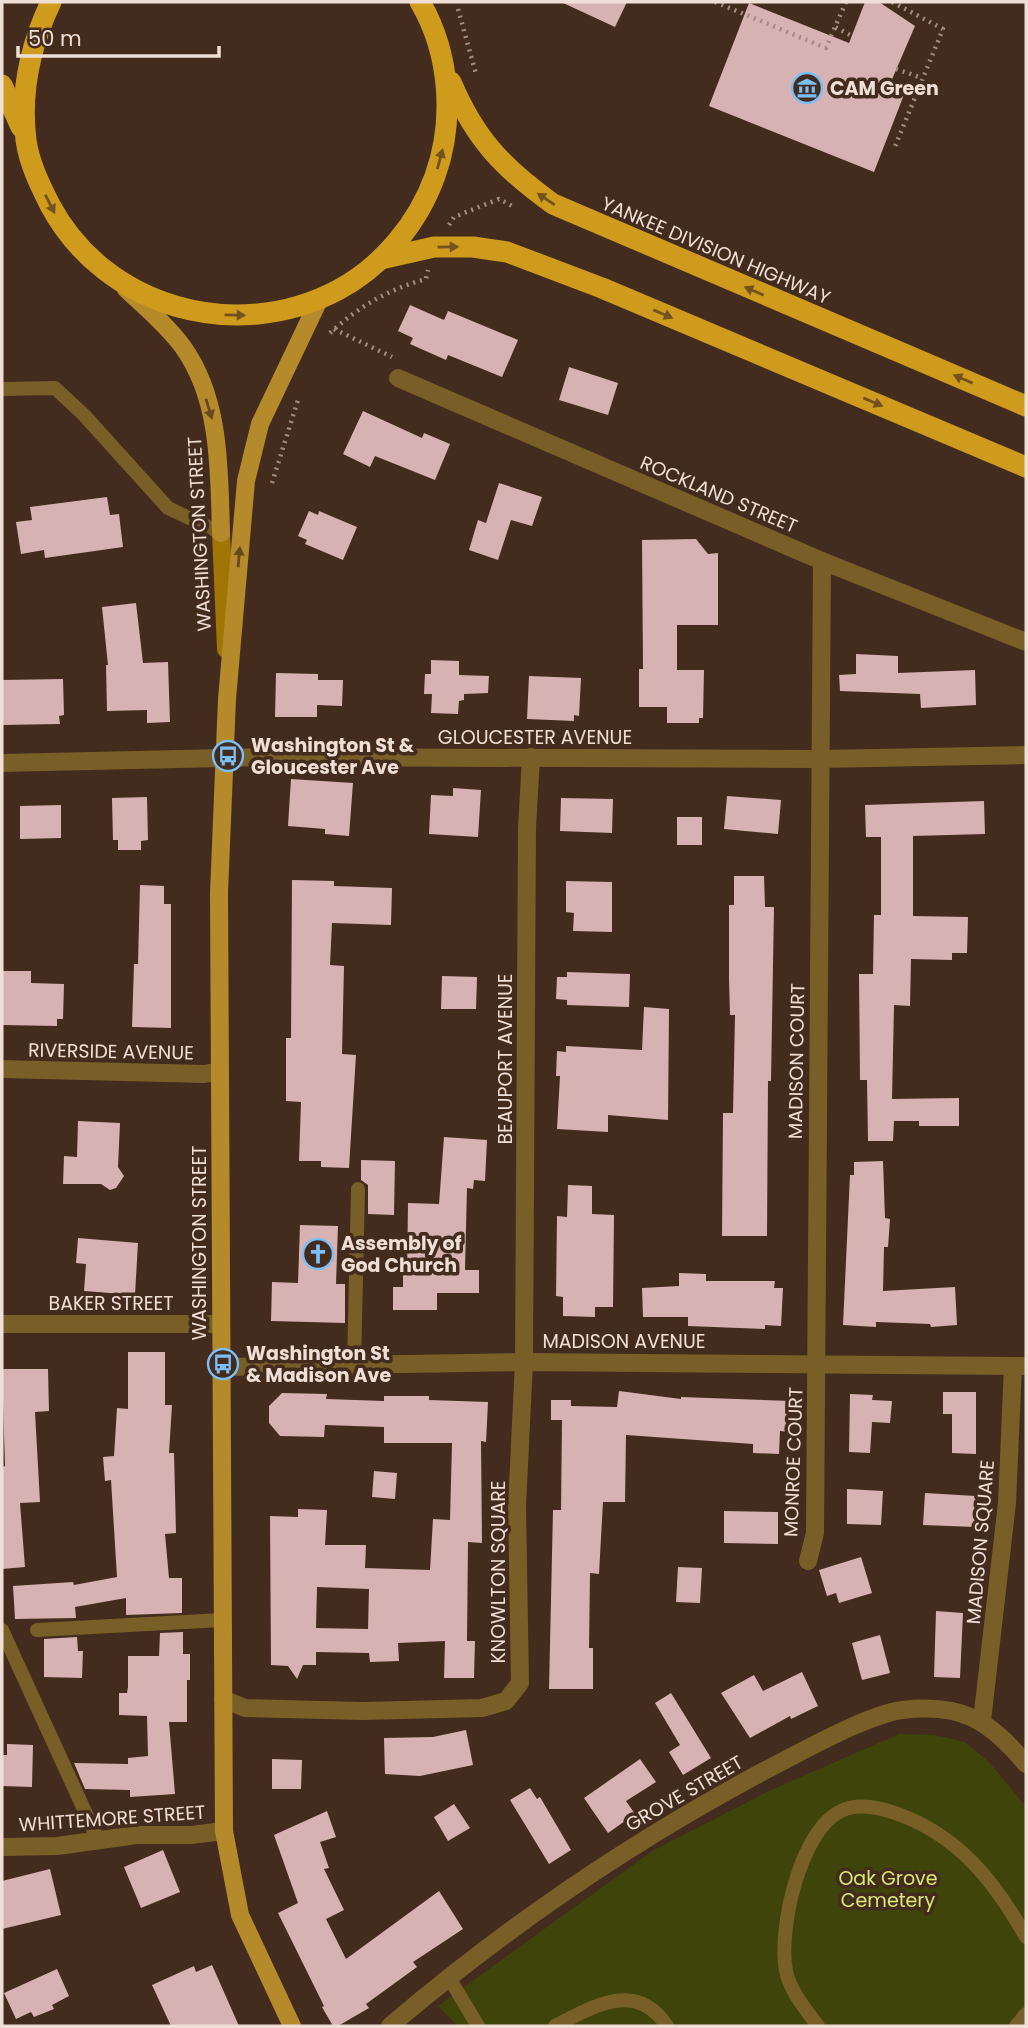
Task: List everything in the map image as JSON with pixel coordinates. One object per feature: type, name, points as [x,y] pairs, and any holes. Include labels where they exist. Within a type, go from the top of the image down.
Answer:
[{"type":"highway","points":[[26,140],[24,104],[27,69],[38,29],[51,2]]},
{"type":"highway","points":[[2,85],[26,140],[38,180],[56,216],[84,252],[113,277],[160,302],[192,312],[236,316],[276,313],[319,300],[352,282],[381,259],[420,211],[440,163],[447,118],[444,68],[423,5]]},
{"type":"highway","name":"YANKEE DIVISION HIGHWAY","points":[[444,68],[468,120],[487,148],[523,183],[553,204],[1026,406]]},
{"type":"highway","points":[[381,259],[434,247],[473,247],[507,252],[602,288],[1026,467]]},
{"type":"main road","name":"WASHINGTON STREET","points":[[113,277],[174,335],[199,378],[212,417],[218,452],[227,698],[219,893],[224,1831],[240,1915],[292,2026]]},
{"type":"main road","name":"WASHINGTON STREET","points":[[227,698],[246,481],[260,424],[319,300]]},
{"type":"street","name":"ROCKLAND STREET","points":[[398,379],[822,561],[1026,642]]},
{"type":"street","name":"MADISON COURT","points":[[817,1364],[816,1143],[822,561]]},
{"type":"street","name":"GLOUCESTER AVENUE","points":[[2,763],[226,758],[821,759],[1026,755]]},
{"type":"street","name":"BEAUPORT AVENUE","points":[[524,1362],[527,842],[531,757]]},
{"type":"street","name":"RIVERSIDE AVENUE","points":[[2,1069],[204,1074],[220,1071]]},
{"type":"street","name":"BAKER STREET","points":[[2,1324],[220,1324]]},
{"type":"street","name":"MADISON AVENUE","points":[[221,1367],[524,1362],[1020,1366]]},
{"type":"street","name":"KNOWLTON SQUARE","points":[[222,1699],[245,1708],[363,1711],[482,1708],[506,1701],[520,1683],[517,1506],[524,1362]]},
{"type":"street","name":"MONROE COURT","points":[[808,1561],[816,1533],[817,1364]]},
{"type":"street","name":"MADISON SQUARE","points":[[982,1721],[1020,1366]]},
{"type":"street","name":"GROVE STREET","points":[[390,2026],[448,1976],[601,1866],[729,1789],[826,1739],[901,1710],[964,1713],[982,1721],[1026,1764]]},
{"type":"street","name":"WHITTEMORE STREET","points":[[2,1846],[57,1846],[137,1835],[191,1835],[224,1831]]},
{"type":"lane","points":[[2,389],[55,388],[84,415],[168,508],[221,533]]},
{"type":"lane","points":[[354,1364],[358,1189]]},
{"type":"lane","points":[[37,1630],[222,1620]]},
{"type":"lane","points":[[2,1630],[98,1840]]},
{"type":"lane","points":[[818,2026],[794,1992],[786,1973],[785,1927],[812,1842],[830,1819],[842,1810],[879,1807],[943,1835],[964,1851],[1011,1909],[1026,1937]]},
{"type":"lane","points":[[448,1976],[478,2026]]},
{"type":"lane","points":[[555,2026],[604,2002],[619,2000],[645,2004],[667,2026]]},
{"type":"lane","points":[[1016,2026],[1026,2014]]},
{"type":"path","points":[[715,2],[826,48],[846,2]]},
{"type":"path","points":[[892,2],[943,29],[894,149]]},
{"type":"path","points":[[835,27],[852,36]]},
{"type":"path","points":[[896,69],[922,78]]},
{"type":"path","points":[[334,329],[392,355],[398,379]]},
{"type":"green space","name":"Oak Grove Cemetery","points":[[899,1734],[934,1735],[965,1742],[989,1762],[1026,1807],[1026,2026],[458,2026],[438,2006],[652,1851],[769,1791]]},
{"type":"building","points":[[561,2],[627,2],[615,27]]},
{"type":"building","name":"CAM Green","points":[[865,2],[879,2],[915,26],[890,84],[905,92],[874,172],[709,106],[749,3],[849,43]]},
{"type":"building","points":[[410,305],[444,320],[448,311],[518,340],[502,377],[448,355],[446,360],[410,344],[413,338],[398,331]]},
{"type":"building","points":[[569,367],[618,383],[608,415],[559,400]]},
{"type":"building","points":[[363,411],[422,438],[424,433],[450,444],[435,480],[375,456],[370,467],[343,454]]},
{"type":"building","points":[[499,483],[542,497],[532,526],[511,520],[498,560],[469,550],[478,520],[486,523]]},
{"type":"building","points":[[107,497],[110,515],[119,514],[123,547],[45,558],[44,550],[21,554],[16,522],[32,520],[30,507]]},
{"type":"building","points":[[309,511],[318,515],[319,511],[357,527],[343,560],[305,544],[307,540],[298,536]]},
{"type":"building","points":[[696,539],[708,554],[718,553],[718,625],[677,625],[677,670],[704,670],[703,718],[699,718],[699,723],[667,723],[667,707],[639,707],[639,669],[643,669],[642,540]]},
{"type":"building","points":[[136,603],[143,663],[168,662],[170,722],[147,723],[147,710],[107,711],[108,665],[102,607]]},
{"type":"building","points":[[856,654],[898,656],[898,673],[975,670],[976,705],[921,708],[920,694],[840,691],[839,675],[856,674]]},
{"type":"building","points":[[431,660],[459,661],[459,675],[489,676],[488,693],[464,694],[464,700],[459,701],[458,714],[431,713],[432,694],[424,694],[425,674],[431,674]]},
{"type":"building","points":[[276,673],[318,674],[318,680],[343,680],[342,706],[317,705],[317,717],[275,717]]},
{"type":"building","points":[[529,676],[581,678],[579,716],[574,715],[574,721],[527,719]]},
{"type":"building","points":[[63,679],[64,715],[59,716],[60,724],[2,725],[2,680]]},
{"type":"building","points":[[291,779],[353,783],[349,836],[325,834],[325,829],[288,826]]},
{"type":"building","points":[[453,788],[481,790],[478,837],[429,834],[431,795],[453,796]]},
{"type":"building","points":[[727,796],[781,800],[778,834],[724,829]]},
{"type":"building","points":[[147,797],[148,840],[141,841],[141,850],[118,850],[118,840],[113,840],[112,798]]},
{"type":"building","points":[[561,798],[613,799],[612,833],[560,831]]},
{"type":"building","points":[[984,801],[985,834],[913,836],[913,916],[968,917],[967,953],[952,953],[952,960],[911,959],[910,1006],[894,1005],[892,1099],[959,1098],[959,1126],[919,1126],[919,1121],[894,1121],[893,1141],[868,1141],[867,1080],[860,1080],[859,974],[873,974],[874,915],[881,915],[881,837],[866,837],[865,805]]},
{"type":"building","points":[[61,805],[61,838],[20,839],[20,806]]},
{"type":"building","points":[[677,817],[702,817],[702,845],[677,845]]},
{"type":"building","points":[[734,876],[764,876],[765,907],[774,907],[771,1081],[768,1081],[767,1236],[722,1236],[723,1113],[733,1113],[735,1015],[730,1015],[729,905],[734,905]]},
{"type":"building","points":[[292,880],[334,881],[334,886],[392,888],[391,925],[332,923],[330,965],[344,966],[342,1054],[356,1055],[349,1168],[321,1167],[321,1161],[299,1161],[301,1102],[286,1101],[286,1038],[291,1038]]},
{"type":"building","points":[[566,881],[612,882],[612,932],[573,931],[574,913],[566,912]]},
{"type":"building","points":[[140,885],[164,886],[164,904],[171,904],[171,1028],[132,1027],[134,964],[138,964]]},
{"type":"building","points":[[2,971],[31,971],[31,983],[64,984],[63,1019],[57,1019],[57,1026],[2,1025]]},
{"type":"building","points":[[567,972],[630,974],[629,1007],[567,1005],[567,1000],[556,999],[557,977],[567,977]]},
{"type":"building","points":[[442,976],[477,977],[476,1009],[441,1009]]},
{"type":"building","points":[[644,1007],[669,1009],[668,1120],[608,1115],[608,1132],[557,1129],[560,1076],[556,1076],[557,1051],[566,1052],[566,1046],[642,1050]]},
{"type":"building","points":[[78,1121],[120,1123],[118,1167],[124,1176],[116,1188],[110,1190],[101,1184],[63,1184],[64,1156],[77,1157]]},
{"type":"building","points":[[444,1137],[487,1140],[485,1181],[474,1180],[473,1189],[467,1188],[465,1270],[479,1270],[479,1293],[437,1293],[437,1310],[393,1310],[393,1287],[403,1287],[403,1275],[407,1275],[408,1203],[439,1204]]},
{"type":"building","points":[[361,1160],[395,1161],[394,1215],[368,1214],[368,1185],[361,1180]]},
{"type":"building","points":[[883,1161],[885,1218],[890,1219],[888,1247],[884,1247],[883,1291],[955,1287],[957,1325],[931,1327],[930,1324],[876,1322],[876,1327],[843,1325],[850,1175],[854,1175],[854,1162]]},
{"type":"building","points":[[568,1185],[592,1186],[592,1214],[614,1215],[613,1307],[595,1307],[595,1317],[563,1316],[563,1297],[556,1296],[557,1216],[567,1217]]},
{"type":"building","name":"Assembly of God Church","points":[[300,1225],[338,1226],[336,1284],[345,1284],[345,1323],[271,1321],[272,1282],[298,1283]]},
{"type":"building","points":[[78,1238],[138,1243],[135,1295],[84,1291],[86,1264],[76,1263]]},
{"type":"building","points":[[679,1273],[706,1274],[706,1281],[775,1281],[774,1288],[783,1288],[781,1326],[765,1325],[765,1329],[688,1326],[688,1317],[643,1317],[642,1288],[679,1286]]},
{"type":"building","points":[[128,1352],[165,1352],[165,1405],[172,1405],[169,1453],[174,1453],[176,1533],[165,1534],[169,1578],[182,1578],[182,1613],[126,1615],[126,1598],[75,1607],[76,1618],[15,1619],[13,1586],[73,1582],[74,1585],[117,1577],[111,1480],[105,1481],[103,1457],[114,1456],[117,1408],[128,1409]]},
{"type":"building","points":[[2,1369],[48,1369],[49,1411],[35,1412],[40,1502],[20,1503],[25,1567],[2,1569],[2,1467],[5,1466]]},
{"type":"building","points":[[619,1391],[681,1399],[791,1401],[789,1432],[780,1431],[779,1454],[753,1453],[753,1444],[626,1435],[625,1502],[603,1502],[599,1574],[590,1573],[589,1648],[593,1648],[593,1689],[549,1689],[553,1510],[561,1510],[562,1420],[551,1420],[551,1400],[571,1400],[571,1406],[617,1407]]},
{"type":"building","points":[[943,1392],[976,1392],[976,1454],[952,1453],[952,1414],[943,1414]]},
{"type":"building","points":[[282,1393],[327,1394],[326,1399],[384,1401],[384,1396],[429,1396],[429,1400],[488,1402],[486,1442],[481,1441],[482,1543],[468,1542],[467,1641],[475,1641],[474,1678],[444,1678],[445,1641],[398,1643],[399,1661],[370,1662],[369,1653],[316,1652],[316,1665],[303,1665],[297,1679],[288,1666],[271,1665],[270,1516],[298,1517],[298,1509],[327,1510],[325,1545],[366,1545],[365,1568],[430,1570],[433,1519],[450,1520],[452,1443],[384,1443],[384,1427],[325,1425],[324,1437],[280,1436],[269,1423],[269,1406]],"holes":[[[317,1587],[369,1589],[368,1629],[316,1628]]]},
{"type":"building","points":[[850,1394],[873,1395],[872,1400],[892,1401],[890,1423],[872,1422],[870,1453],[849,1452]]},
{"type":"building","points":[[374,1471],[397,1473],[395,1499],[372,1497]]},
{"type":"building","points":[[847,1489],[883,1491],[881,1525],[847,1524]]},
{"type":"building","points":[[925,1493],[976,1496],[975,1527],[923,1525]]},
{"type":"building","points":[[724,1511],[778,1512],[778,1544],[724,1543]]},
{"type":"building","points":[[861,1557],[872,1593],[839,1603],[836,1593],[827,1596],[819,1570]]},
{"type":"building","points":[[678,1567],[702,1568],[700,1603],[676,1602]]},
{"type":"building","points":[[936,1611],[963,1613],[960,1678],[934,1677]]},
{"type":"building","points":[[183,1632],[183,1654],[190,1654],[187,1722],[169,1722],[175,1794],[130,1797],[130,1790],[85,1789],[74,1763],[128,1764],[128,1758],[148,1756],[147,1716],[119,1715],[119,1693],[127,1693],[128,1687],[128,1656],[159,1656],[160,1633]]},
{"type":"building","points":[[880,1635],[890,1673],[862,1680],[852,1643]]},
{"type":"building","points":[[77,1637],[78,1651],[83,1651],[82,1678],[44,1677],[44,1639]]},
{"type":"building","points":[[802,1672],[818,1706],[791,1719],[790,1716],[750,1738],[721,1693],[754,1675],[763,1691]]},
{"type":"building","points":[[671,1693],[711,1758],[683,1775],[669,1752],[680,1745],[655,1703]]},
{"type":"building","points":[[466,1730],[473,1765],[420,1776],[385,1774],[384,1738],[433,1737]]},
{"type":"building","points":[[7,1744],[33,1745],[32,1787],[2,1786],[2,1755],[7,1755]]},
{"type":"building","points":[[272,1759],[302,1760],[301,1789],[272,1789]]},
{"type":"building","points":[[640,1759],[656,1782],[626,1801],[635,1814],[608,1833],[584,1798]]},
{"type":"building","points":[[530,1788],[537,1799],[540,1797],[571,1850],[549,1864],[510,1800]]},
{"type":"building","points":[[454,1804],[470,1828],[448,1841],[434,1817]]},
{"type":"building","points":[[327,1811],[336,1837],[320,1842],[329,1868],[324,1869],[344,1910],[326,1919],[346,1959],[439,1891],[463,1929],[413,1962],[417,1967],[366,2004],[369,2008],[338,2026],[333,2026],[322,2007],[324,2006],[278,1913],[298,1903],[274,1835]]},
{"type":"building","points":[[163,1850],[180,1892],[141,1908],[124,1867]]},
{"type":"building","points":[[50,1869],[61,1915],[2,1929],[2,1881]]},
{"type":"building","points":[[212,1965],[239,2026],[171,2026],[152,1985],[194,1966],[196,1972]]},
{"type":"building","points":[[57,1969],[69,1996],[52,2005],[54,2009],[34,2017],[31,2012],[16,2019],[4,1993]]},
{"type":"place","name":"CAM Green","points":[[807,88]]},
{"type":"place","name":"Washington St & Gloucester Ave","points":[[228,756]]},
{"type":"place","name":"Assembly of God Church","points":[[318,1254]]},
{"type":"place","name":"Washington St & Madison Ave","points":[[223,1364]]}]
